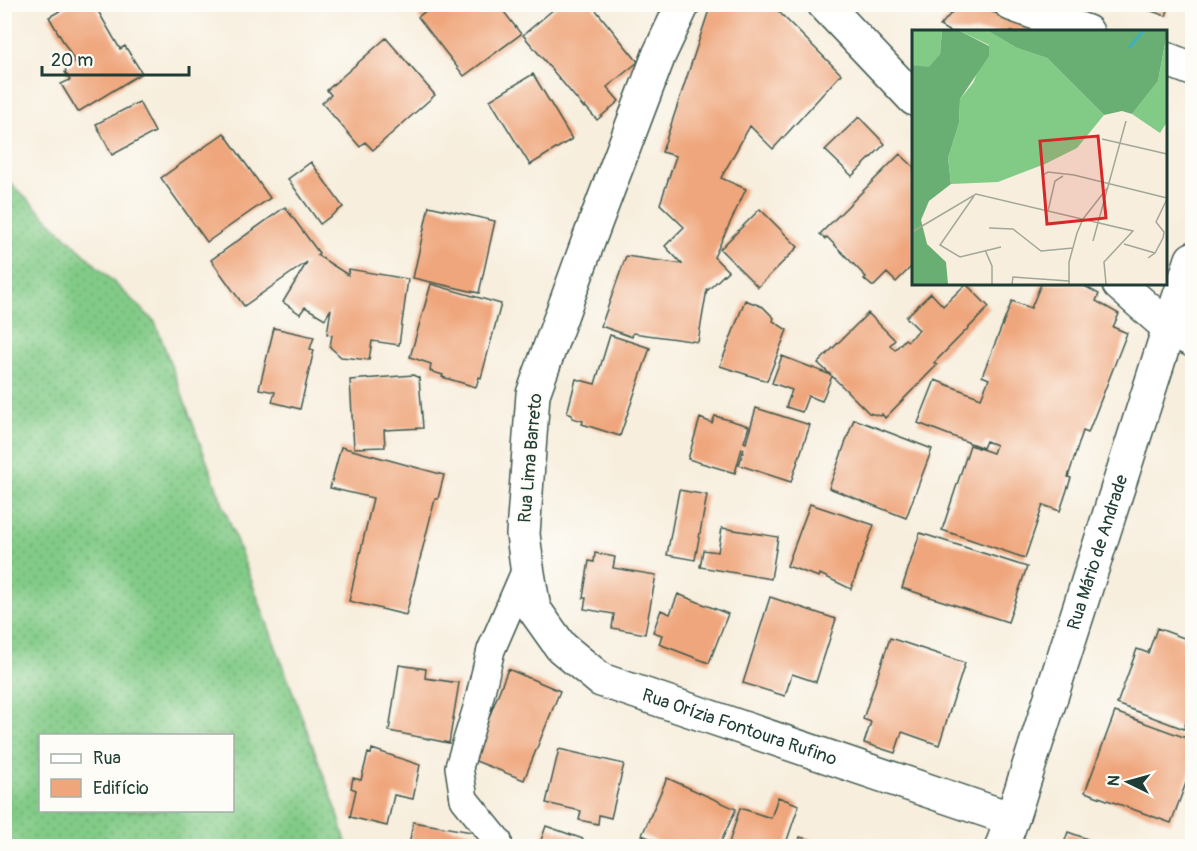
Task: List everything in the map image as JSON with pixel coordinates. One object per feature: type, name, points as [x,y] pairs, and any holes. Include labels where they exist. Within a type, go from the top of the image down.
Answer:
[{"type":"street","name":"Rua Lima Barreto","points":[[527,567],[523,534],[533,394],[659,55],[683,4]]},
{"type":"street","points":[[824,4],[912,97]]},
{"type":"street","points":[[1011,4],[1082,30]]},
{"type":"street","points":[[1167,59],[1192,69]]},
{"type":"street","name":"Rua Mário de Andrade","points":[[1007,833],[1181,334],[1192,259]]},
{"type":"street","points":[[1120,285],[1181,334]]},
{"type":"street","name":"Rua Orízia Fontoura Rufino","points":[[527,567],[534,609],[561,647],[601,680],[1007,833]]},
{"type":"lane","points":[[498,842],[464,799],[459,766],[477,708],[491,650],[527,567]]},
{"type":"green space","points":[[5,178],[155,322],[337,811],[347,846],[5,846]]},
{"type":"building","points":[[72,4],[94,4],[120,49],[125,46],[142,73],[78,112],[61,84],[70,80],[65,67],[75,62],[49,17]]},
{"type":"building","points":[[435,4],[498,4],[521,34],[464,76],[418,17]]},
{"type":"building","points":[[560,4],[591,4],[638,62],[607,87],[619,101],[597,120],[585,106],[584,108],[523,35]]},
{"type":"building","points":[[711,4],[771,4],[841,74],[773,149],[750,126],[721,178],[746,189],[714,257],[728,271],[707,289],[698,342],[633,333],[632,337],[601,326],[626,256],[682,264],[665,246],[684,227],[660,204],[676,156],[662,152]]},
{"type":"building","points":[[959,4],[966,4],[1045,30],[947,30],[940,26]]},
{"type":"building","points":[[1131,4],[1170,4],[1166,16]]},
{"type":"building","points":[[386,38],[435,95],[373,150],[365,142],[360,147],[322,103],[331,95],[327,90]]},
{"type":"building","points":[[533,74],[572,139],[530,165],[490,100]]},
{"type":"building","points":[[139,102],[155,132],[112,155],[96,124]]},
{"type":"building","points":[[859,117],[885,144],[852,176],[825,150]]},
{"type":"building","points":[[224,133],[270,198],[207,242],[161,178]]},
{"type":"building","points":[[900,154],[912,165],[912,266],[896,282],[887,273],[872,286],[827,237],[825,239],[820,234]]},
{"type":"building","points":[[311,162],[343,207],[320,224],[288,179]]},
{"type":"building","points":[[429,206],[495,221],[479,293],[413,278]]},
{"type":"building","points":[[285,207],[319,253],[317,255],[348,275],[349,269],[408,279],[399,345],[372,341],[369,360],[341,357],[330,347],[332,335],[327,334],[331,309],[325,319],[305,307],[300,314],[283,302],[307,262],[244,306],[211,260]]},
{"type":"building","points":[[760,209],[798,247],[758,287],[720,249]]},
{"type":"building","points":[[431,284],[501,304],[481,378],[479,377],[476,387],[442,377],[443,375],[430,371],[431,364],[410,357]]},
{"type":"building","points":[[967,285],[989,307],[934,363],[937,365],[885,418],[882,414],[881,416],[869,413],[832,376],[822,401],[808,396],[802,412],[786,407],[792,390],[772,383],[782,356],[831,375],[818,363],[868,313],[895,340],[890,345],[895,350],[905,339],[908,341],[919,330],[906,317],[931,293],[943,306]]},
{"type":"building","points":[[1041,285],[1083,285],[1099,294],[1096,301],[1119,314],[1113,327],[1127,333],[1088,433],[1083,431],[1060,511],[1043,505],[1025,558],[942,530],[970,445],[993,453],[996,445],[986,441],[983,448],[918,423],[935,380],[981,398],[989,379],[982,376],[1012,301],[1031,308]]},
{"type":"building","points":[[745,300],[763,307],[774,318],[773,321],[787,330],[767,381],[720,366]]},
{"type":"building","points":[[274,328],[314,337],[310,349],[314,350],[300,409],[272,402],[275,392],[259,389]]},
{"type":"building","points":[[610,335],[650,348],[620,436],[582,424],[583,421],[572,418],[572,415],[567,413],[576,379],[595,384]]},
{"type":"building","points":[[413,375],[419,378],[423,428],[384,430],[385,447],[354,448],[350,380]]},
{"type":"building","points":[[756,408],[810,425],[791,482],[739,465],[744,449],[742,448],[735,473],[688,459],[700,418],[712,423],[715,416],[749,426],[744,442],[746,443]]},
{"type":"building","points":[[854,419],[932,449],[906,518],[829,488]]},
{"type":"building","points":[[341,447],[444,475],[438,499],[435,499],[406,615],[349,601],[373,498],[330,488]]},
{"type":"building","points":[[679,490],[707,495],[695,560],[667,555]]},
{"type":"building","points":[[810,504],[874,525],[851,589],[820,574],[819,577],[787,566]]},
{"type":"building","points":[[722,528],[778,537],[771,579],[700,567],[703,550],[718,552]]},
{"type":"building","points":[[920,533],[1027,567],[1008,622],[902,588]]},
{"type":"building","points":[[595,553],[615,557],[613,568],[656,575],[645,634],[612,628],[614,614],[584,609],[586,598],[583,598],[589,561],[594,562]]},
{"type":"building","points":[[678,594],[728,614],[709,663],[659,644],[662,635],[653,632],[661,610],[670,614]]},
{"type":"building","points":[[770,597],[836,619],[816,682],[792,674],[785,696],[743,683]]},
{"type":"building","points":[[1157,628],[1192,641],[1192,654],[1188,666],[1192,667],[1192,704],[1184,729],[1117,704],[1137,649],[1148,653]]},
{"type":"building","points":[[890,638],[965,663],[939,745],[902,732],[895,753],[864,743],[871,722],[863,719]]},
{"type":"building","points":[[399,665],[426,669],[425,678],[459,683],[449,743],[389,731]]},
{"type":"building","points":[[508,669],[560,691],[524,780],[468,758],[481,723],[486,725]]},
{"type":"building","points":[[1115,712],[1192,740],[1192,767],[1171,823],[1085,792]]},
{"type":"building","points":[[372,749],[420,765],[413,799],[394,795],[387,826],[350,817],[356,790],[351,788],[353,778],[361,780],[368,753],[371,754]]},
{"type":"building","points":[[559,749],[624,764],[611,818],[599,815],[598,824],[579,820],[581,811],[546,803]]},
{"type":"building","points":[[667,778],[736,809],[719,846],[668,846],[642,835]]},
{"type":"building","points":[[778,797],[799,805],[785,846],[728,846],[740,808],[771,818]]},
{"type":"building","points":[[413,822],[484,834],[482,846],[409,846]]},
{"type":"building","points":[[546,826],[583,839],[581,846],[539,846]]},
{"type":"building","points":[[1068,832],[1107,846],[1063,846]]},
{"type":"building","points":[[800,837],[826,844],[825,846],[798,846]]}]
